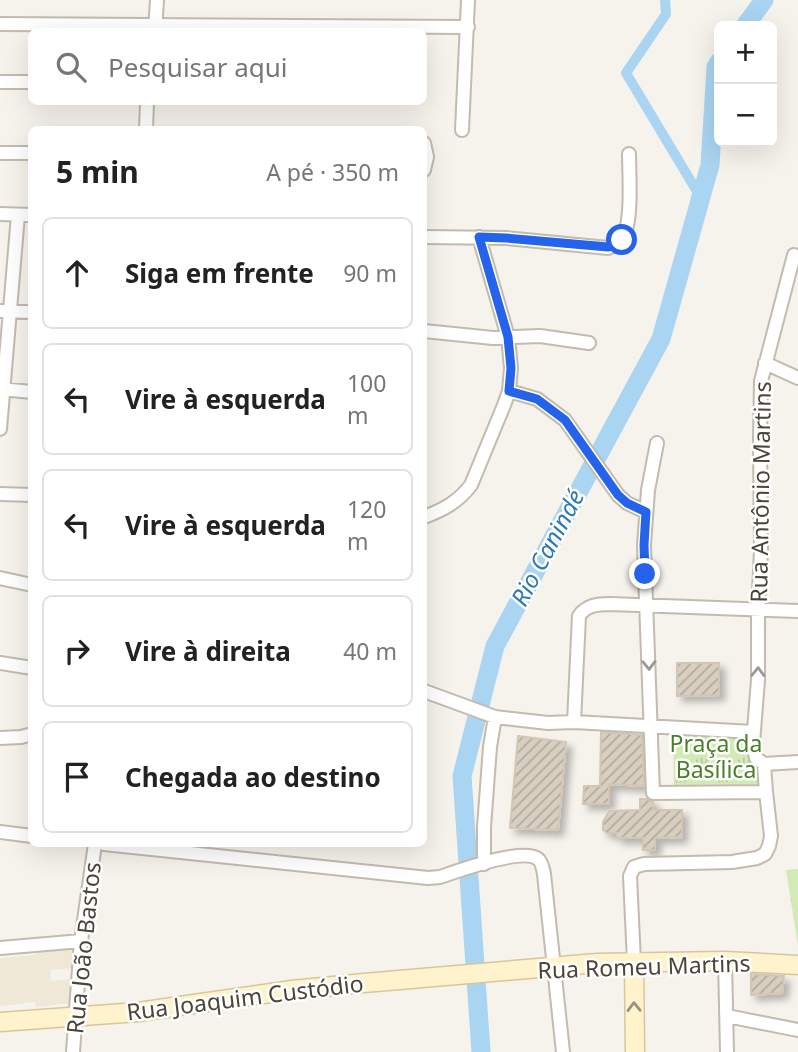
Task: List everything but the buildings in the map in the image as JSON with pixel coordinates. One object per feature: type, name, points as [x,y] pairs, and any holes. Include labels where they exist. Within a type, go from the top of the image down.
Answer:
[{"type":"main road","name":"Rua Romeu Martins","points":[[490,973],[634,962],[724,961],[798,965]]},
{"type":"main road","points":[[634,962],[635,1052]]},
{"type":"main road","name":"Rua Joaquim Custódio","points":[[0,1022],[138,1012],[292,990],[490,973]]},
{"type":"street","points":[[155,28],[158,0]]},
{"type":"street","points":[[462,130],[468,0]]},
{"type":"street","points":[[0,24],[155,28],[468,27]]},
{"type":"street","points":[[0,82],[28,82]]},
{"type":"street","points":[[146,126],[147,105]]},
{"type":"street","points":[[0,153],[28,153]]},
{"type":"street","points":[[427,237],[506,238],[608,247],[617,245],[626,230],[628,215],[629,154]]},
{"type":"street","points":[[0,214],[28,215]]},
{"type":"street","points":[[0,429],[5,311],[18,215]]},
{"type":"street","points":[[427,516],[450,506],[463,496],[471,485],[509,391],[511,368],[508,337],[479,237]]},
{"type":"street","name":"Rua Antônio Martins","points":[[753,733],[758,680],[761,551],[761,381],[794,255]]},
{"type":"street","points":[[5,311],[28,312]]},
{"type":"street","points":[[427,331],[493,338],[540,336],[589,343]]},
{"type":"street","points":[[765,363],[798,378]]},
{"type":"street","points":[[2,389],[28,392]]},
{"type":"street","points":[[509,391],[537,399],[565,420],[618,495],[627,503],[646,512]]},
{"type":"street","points":[[657,443],[650,470],[644,545],[653,793],[766,792]]},
{"type":"street","points":[[0,494],[28,495]]},
{"type":"street","points":[[0,578],[28,584]]},
{"type":"street","points":[[574,722],[579,617],[582,611],[590,606],[648,605],[798,611]]},
{"type":"street","points":[[0,663],[28,667]]},
{"type":"street","points":[[427,692],[490,716],[548,723],[574,722],[753,733],[756,758],[764,764],[798,762]]},
{"type":"street","points":[[480,865],[490,716]]},
{"type":"street","points":[[0,738],[28,735]]},
{"type":"street","points":[[634,962],[630,876],[634,867],[732,862],[765,854],[771,836],[764,764]]},
{"type":"street","points":[[0,832],[28,836]]},
{"type":"street","name":"Rua João Bastos","points":[[73,1052],[81,941],[95,847]]},
{"type":"street","points":[[133,847],[428,878],[514,856],[529,855],[538,859],[543,866],[563,1052]]},
{"type":"street","points":[[0,948],[81,941]]},
{"type":"street","points":[[724,961],[727,1052]]},
{"type":"street","points":[[727,1016],[798,1030]]},
{"type":"shaded area","points":[[84,946],[85,967],[50,970],[51,981],[83,978],[81,1002],[36,1007],[35,1002],[0,1006],[0,958],[35,955],[41,949]]},
{"type":"green space","name":"Praça da Basílica","points":[[758,729],[759,784],[674,785],[673,730]]},
{"type":"green space","points":[[798,869],[798,946],[786,870]]},
{"type":"waterway","points":[[665,0],[666,14],[626,73],[701,198]]},
{"type":"waterway","name":"Rio Canindé","points":[[749,21],[764,0]]},
{"type":"waterway","name":"Rio Canindé","points":[[481,1052],[462,776],[495,646],[661,339],[710,165],[715,84]]},
{"type":"route","points":[[622,240],[617,245],[608,247],[479,237],[508,337],[511,368],[509,391],[537,399],[565,420],[618,495],[627,503],[646,512],[645,574]]}]
